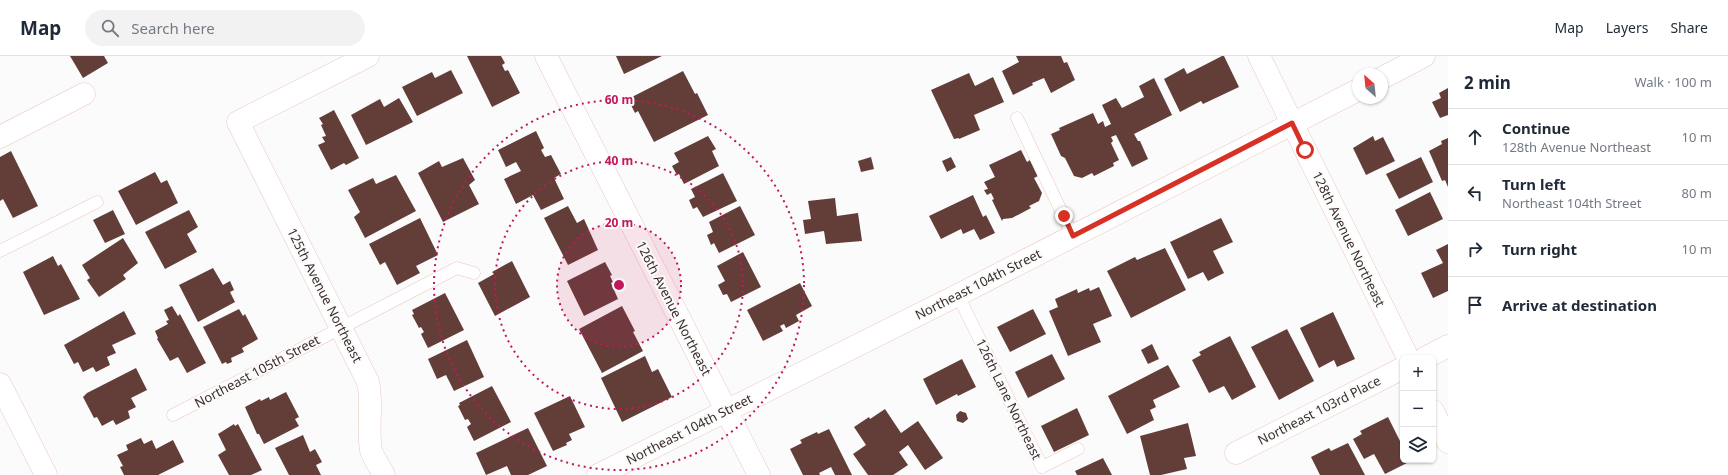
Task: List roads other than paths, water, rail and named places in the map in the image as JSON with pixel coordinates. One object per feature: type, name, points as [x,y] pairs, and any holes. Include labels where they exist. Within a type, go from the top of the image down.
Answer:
[{"type":"street","name":"125th Avenue Northeast","points":[[368,56],[238,122],[368,382],[371,394],[369,430],[372,452],[384,475]]},
{"type":"street","name":"126th Avenue Northeast","points":[[546,56],[759,475]]},
{"type":"street","name":"128th Avenue Northeast","points":[[1259,56],[1407,355]]},
{"type":"street","points":[[1388,75],[1424,56]]},
{"type":"street","name":"Northeast 104th Street","points":[[598,475],[958,295],[1352,93]]},
{"type":"street","points":[[0,136],[84,94]]},
{"type":"street","points":[[1431,355],[1448,346]]},
{"type":"street","name":"Northeast 103rd Place","points":[[1236,453],[1400,370]]},
{"type":"street","points":[[0,384],[6,409],[46,475]]},
{"type":"street","points":[[1436,417],[1448,442]]},
{"type":"lane","points":[[1017,118],[1073,236]]},
{"type":"lane","points":[[0,250],[97,202]]},
{"type":"lane","name":"Northeast 105th Street","points":[[173,415],[457,268],[474,273]]},
{"type":"lane","name":"126th Lane Northeast","points":[[958,295],[1042,467],[1078,449]]}]
